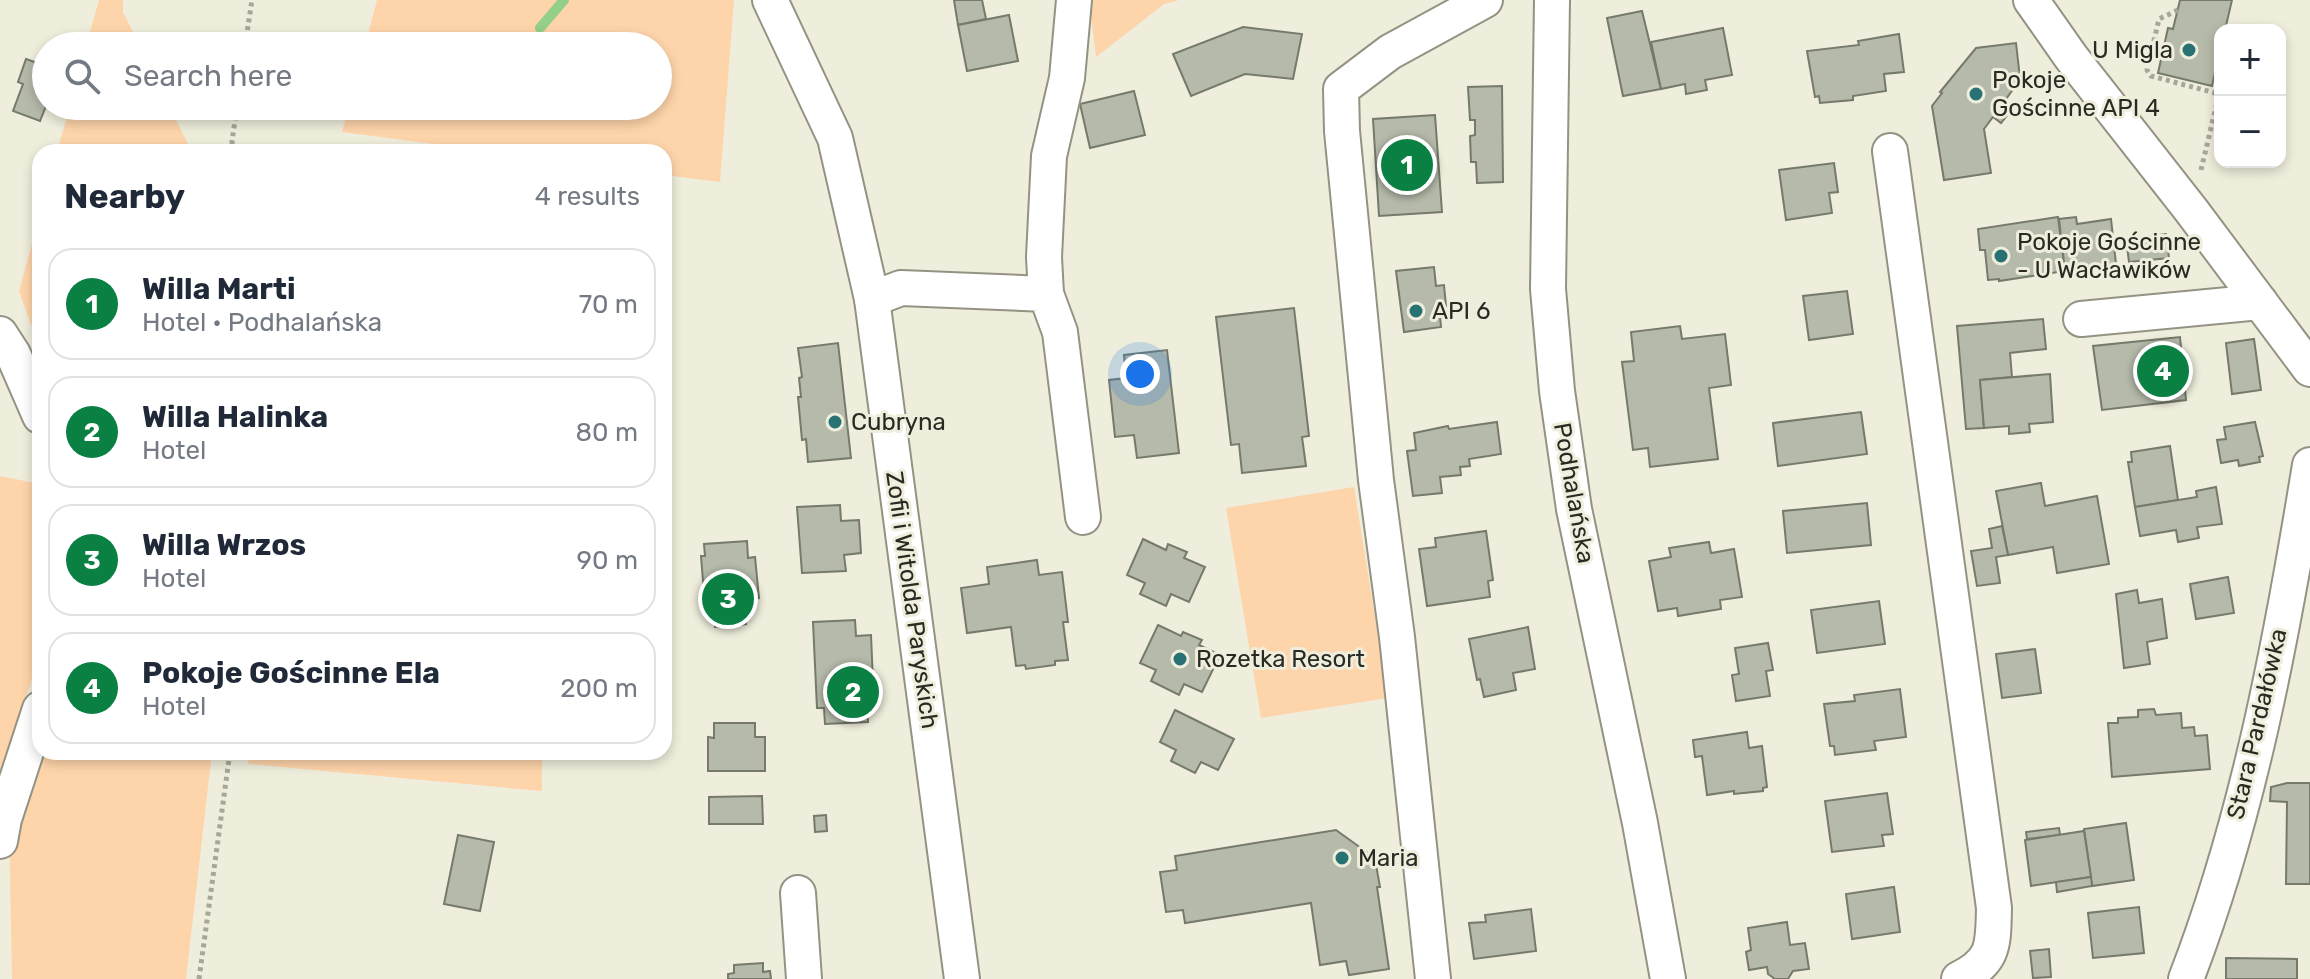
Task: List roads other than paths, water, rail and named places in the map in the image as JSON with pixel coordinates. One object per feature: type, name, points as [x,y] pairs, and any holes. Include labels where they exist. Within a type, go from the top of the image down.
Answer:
[{"type":"street","name":"Zofii i Witolda Paryskich","points":[[770,0],[835,138],[872,299],[962,979]]},
{"type":"street","points":[[1074,0],[1067,78],[1049,156],[1044,257],[1046,294],[1060,332],[1083,517]]},
{"type":"street","points":[[1433,979],[1397,637],[1376,480],[1341,89],[1390,52],[1485,0]]},
{"type":"street","name":"Podhalańska","points":[[1552,0],[1548,289],[1557,391],[1574,509],[1640,823],[1668,979]]},
{"type":"street","points":[[2031,0],[2071,57],[2310,369]]},
{"type":"street","points":[[1890,151],[1994,908],[1994,939],[1988,958],[1978,969],[1959,979]]},
{"type":"street","points":[[872,299],[901,288],[1046,294]]},
{"type":"street","points":[[2081,319],[2260,302]]},
{"type":"street","points":[[0,334],[32,397]]},
{"type":"street","name":"Stara Pardałówka","points":[[2186,979],[2202,938],[2256,750],[2310,465]]},
{"type":"street","points":[[0,841],[4,819],[32,733]]},
{"type":"street","points":[[798,893],[804,979]]},
{"type":"waterway","points":[[540,28],[564,0]]},
{"type":"place","name":"U Migla","points":[[2189,50]]},
{"type":"place","name":"Pokoje Gościnne API 4","points":[[1976,94]]},
{"type":"place","name":"Willa Marti","points":[[1407,165]]},
{"type":"place","name":"Pokoje Gościnne - U Wacławików","points":[[2001,256]]},
{"type":"place","name":"API 6","points":[[1416,311]]},
{"type":"place","name":"Pokoje Gościnne Ela","points":[[2163,371]]},
{"type":"place","name":"Cubryna","points":[[835,422]]},
{"type":"place","name":"Willa Wrzos","points":[[728,599]]},
{"type":"place","name":"Rozetka Resort","points":[[1180,659]]},
{"type":"place","name":"Willa Halinka","points":[[853,692]]},
{"type":"place","name":"Maria","points":[[1342,858]]}]
